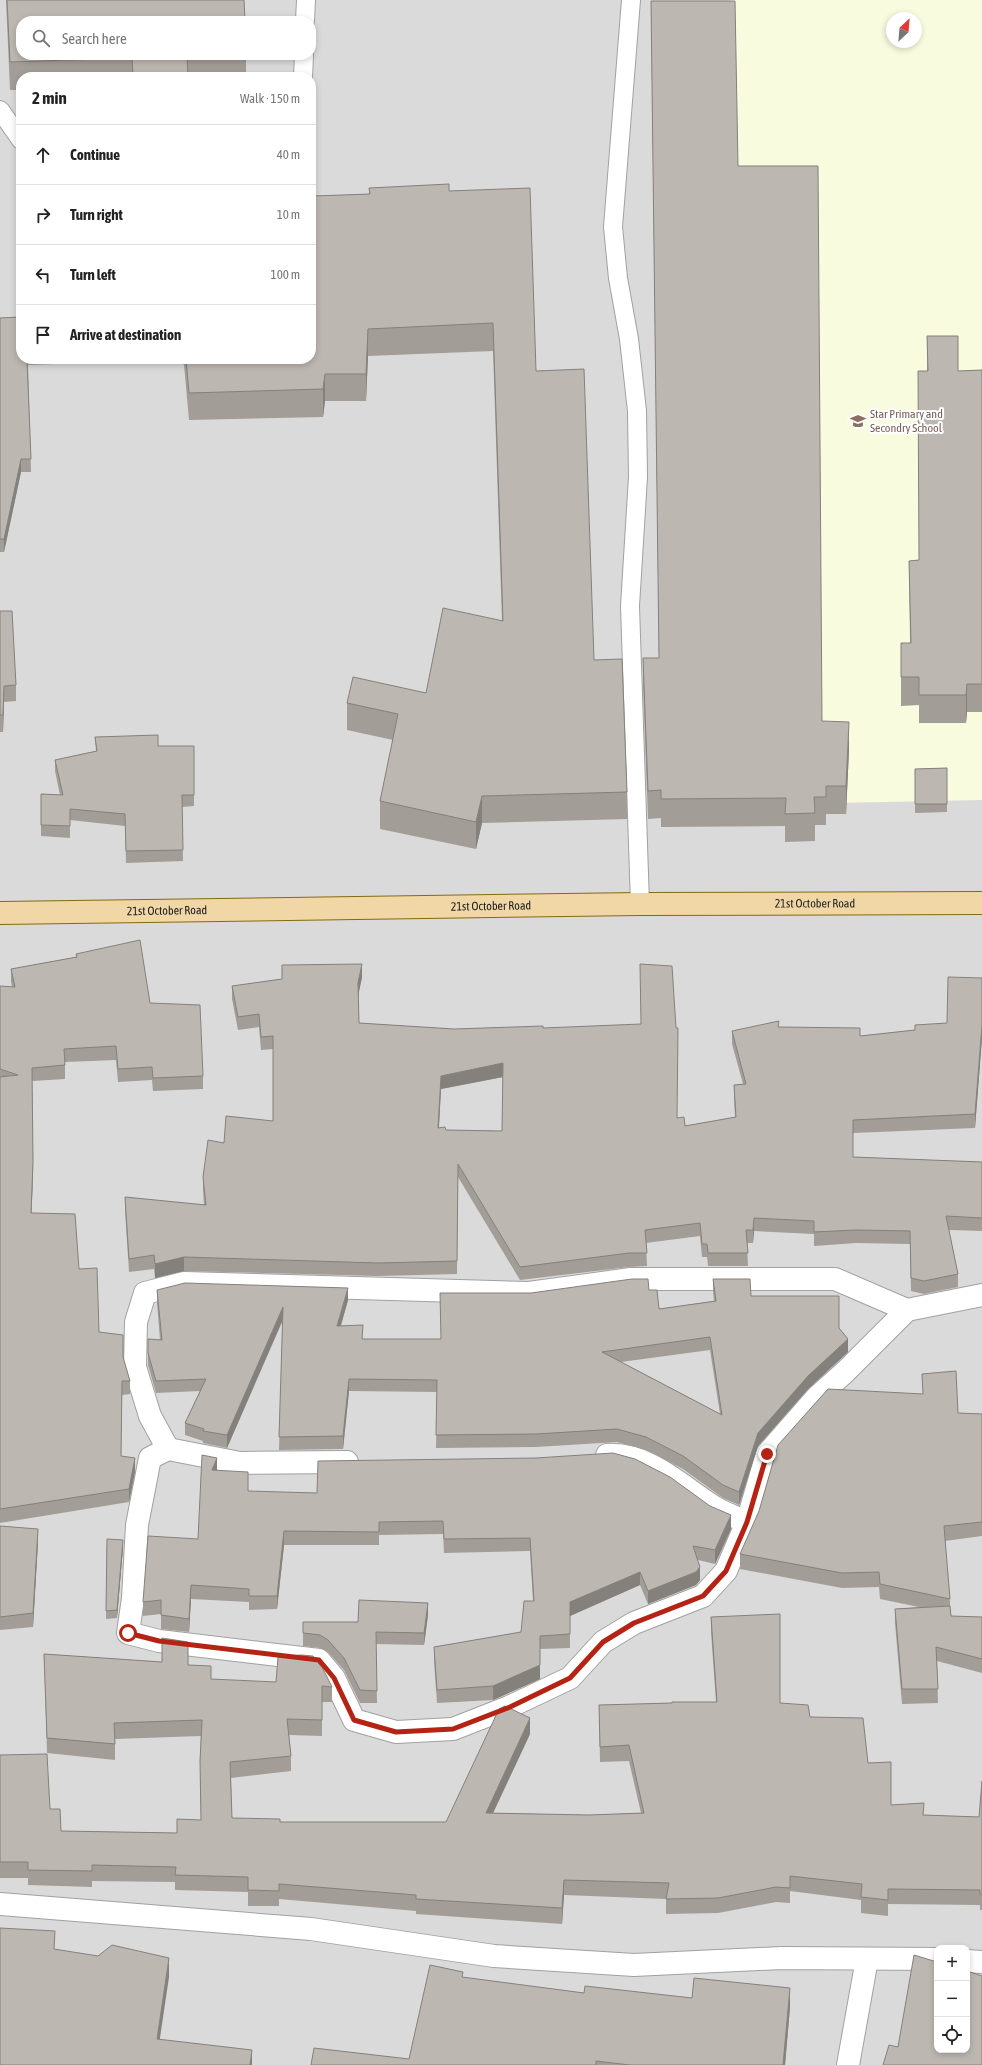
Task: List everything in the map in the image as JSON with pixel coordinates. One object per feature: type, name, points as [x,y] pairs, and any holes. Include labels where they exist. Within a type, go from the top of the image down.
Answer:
[{"type":"main road","name":"21st October Road","points":[[0,913],[640,904],[982,903]]},
{"type":"street","points":[[168,1450],[150,1416],[135,1367],[136,1322],[145,1293],[184,1282],[529,1293],[631,1279],[835,1279],[907,1310]]},
{"type":"street","points":[[368,1462],[240,1463],[168,1450],[150,1458],[137,1525],[133,1598],[128,1633],[159,1641],[319,1660],[334,1678],[354,1720],[396,1732],[453,1729],[510,1707],[570,1678],[603,1642],[634,1623],[703,1596],[726,1571],[747,1522],[767,1454],[817,1396],[845,1372],[907,1310],[982,1295]]},
{"type":"street","points":[[590,1456],[614,1454],[640,1461],[677,1480],[717,1509],[747,1522]]},
{"type":"street","points":[[0,1904],[311,1929],[494,1956],[634,1966],[782,1958],[934,1959]]},
{"type":"street","points":[[848,2065],[867,1959]]},
{"type":"street","points":[[970,1961],[982,1962]]},
{"type":"lane","points":[[305,16],[306,0]]},
{"type":"lane","points":[[631,0],[613,227],[618,278],[629,339],[637,411],[638,477],[630,606],[640,904]]},
{"type":"lane","points":[[303,72],[304,60]]},
{"type":"lane","points":[[0,110],[16,133]]},
{"type":"shaded area","points":[[0,0],[982,0],[982,2065],[0,2065]]},
{"type":"shaded area","name":"Star Primary and Secondry School","points":[[730,0],[982,0],[982,800],[738,805]]},
{"type":"building","points":[[7,0],[244,0],[245,16],[16,16],[16,60],[71,60],[10,62]]},
{"type":"building","points":[[651,1],[735,1],[738,166],[818,166],[822,721],[849,722],[846,786],[826,786],[826,797],[814,797],[815,813],[785,814],[786,798],[661,799],[661,790],[648,791],[643,658],[659,658]]},
{"type":"building","points":[[132,60],[187,60],[188,72],[133,72]]},
{"type":"building","points":[[449,184],[449,191],[530,188],[536,371],[584,369],[594,660],[622,659],[627,792],[482,796],[476,822],[380,801],[398,714],[347,703],[353,677],[426,693],[443,608],[503,621],[493,323],[368,329],[366,374],[325,374],[323,389],[189,393],[186,364],[316,364],[316,196],[370,194],[369,188]]},
{"type":"building","points":[[16,317],[16,364],[27,364],[31,459],[21,459],[4,539],[0,539],[0,318]]},
{"type":"building","points":[[927,336],[958,336],[958,371],[982,370],[982,684],[967,684],[966,695],[919,695],[919,677],[901,677],[901,643],[911,643],[909,561],[919,560],[918,371],[928,371]]},
{"type":"building","points":[[0,611],[12,611],[16,685],[4,686],[3,715],[0,715]]},
{"type":"building","points":[[158,735],[158,746],[194,746],[194,795],[182,795],[183,850],[126,851],[125,814],[70,809],[70,826],[41,825],[41,794],[63,795],[55,760],[97,751],[95,737]]},
{"type":"building","points":[[947,768],[947,804],[915,804],[915,769]]},
{"type":"building","points":[[140,940],[150,1003],[200,1005],[203,1076],[153,1078],[152,1067],[118,1069],[116,1046],[64,1049],[65,1065],[32,1068],[33,1162],[31,1213],[75,1214],[79,1269],[97,1268],[99,1332],[123,1335],[123,1357],[130,1381],[122,1381],[121,1456],[135,1458],[129,1489],[0,1509],[0,1077],[18,1075],[0,1069],[0,986],[15,987],[11,969],[77,957],[76,954]]},
{"type":"building","points":[[362,964],[358,983],[359,1023],[454,1029],[543,1026],[543,1028],[641,1024],[640,964],[672,966],[676,1028],[678,1028],[677,1118],[684,1117],[685,1126],[736,1117],[734,1085],[746,1084],[732,1031],[779,1021],[778,1027],[860,1028],[860,1036],[915,1030],[915,1025],[947,1023],[948,977],[982,978],[982,1025],[975,1114],[853,1120],[853,1157],[982,1162],[982,1218],[946,1216],[958,1274],[924,1281],[911,1278],[910,1231],[856,1230],[814,1232],[814,1221],[754,1218],[753,1230],[746,1230],[748,1253],[708,1253],[707,1244],[702,1244],[700,1223],[645,1230],[647,1253],[629,1253],[520,1267],[458,1164],[457,1261],[378,1263],[184,1257],[155,1264],[154,1255],[129,1259],[125,1197],[206,1205],[203,1177],[208,1140],[224,1143],[226,1116],[273,1121],[273,1036],[261,1037],[259,1014],[238,1017],[232,986],[282,979],[282,965]],"holes":[[[503,1063],[502,1131],[446,1130],[445,1127],[438,1128],[441,1076]]]},
{"type":"building","points":[[632,1279],[648,1279],[649,1290],[657,1290],[659,1309],[716,1301],[713,1279],[750,1279],[751,1296],[839,1296],[839,1328],[848,1339],[808,1376],[758,1433],[739,1492],[723,1485],[683,1456],[646,1437],[617,1429],[536,1434],[436,1435],[437,1380],[349,1379],[343,1436],[279,1437],[283,1307],[227,1435],[203,1431],[204,1429],[185,1423],[206,1379],[156,1381],[148,1353],[148,1339],[162,1340],[157,1290],[185,1283],[348,1288],[337,1326],[363,1325],[362,1339],[441,1339],[440,1293],[531,1293]],"holes":[[[710,1337],[722,1415],[602,1352]]]},
{"type":"building","points":[[956,1371],[958,1413],[982,1414],[982,1522],[944,1526],[950,1599],[880,1584],[879,1572],[842,1573],[740,1554],[759,1511],[778,1445],[828,1389],[923,1394],[922,1374]]},
{"type":"building","points":[[613,1453],[635,1459],[670,1477],[710,1506],[731,1515],[715,1550],[693,1546],[700,1567],[696,1572],[648,1591],[640,1572],[570,1602],[570,1634],[540,1636],[540,1665],[493,1686],[437,1690],[434,1647],[521,1632],[524,1601],[534,1601],[530,1538],[444,1539],[443,1521],[379,1522],[379,1532],[284,1531],[277,1596],[249,1596],[249,1589],[191,1585],[189,1619],[161,1615],[161,1600],[143,1602],[148,1536],[198,1539],[202,1455],[217,1458],[212,1470],[248,1472],[248,1491],[317,1493],[318,1461],[536,1458]]},
{"type":"building","points":[[0,1526],[38,1529],[33,1613],[0,1617]]},
{"type":"building","points":[[107,1539],[123,1540],[117,1610],[106,1611]]},
{"type":"building","points":[[359,1600],[428,1603],[424,1633],[376,1632],[377,1691],[360,1690],[344,1658],[328,1640],[320,1635],[303,1633],[303,1622],[358,1622]]},
{"type":"building","points":[[950,1606],[951,1616],[982,1617],[982,1659],[936,1647],[938,1689],[902,1689],[895,1609]]},
{"type":"building","points":[[780,1614],[780,1703],[808,1705],[810,1717],[863,1718],[868,1763],[891,1762],[891,1805],[924,1803],[923,1815],[979,1817],[982,1781],[982,1895],[980,1894],[980,1890],[888,1889],[888,1900],[861,1897],[862,1884],[790,1876],[790,1888],[776,1887],[718,1898],[666,1899],[669,1883],[564,1880],[562,1908],[416,1899],[416,1895],[279,1884],[279,1891],[248,1890],[248,1877],[175,1875],[176,1867],[92,1865],[92,1871],[28,1870],[28,1862],[0,1862],[0,1755],[47,1754],[50,1809],[60,1809],[61,1831],[177,1833],[177,1819],[201,1820],[200,1761],[202,1720],[114,1723],[115,1744],[47,1738],[44,1654],[162,1662],[162,1638],[188,1642],[188,1665],[211,1666],[211,1679],[276,1682],[278,1657],[301,1655],[313,1656],[323,1669],[332,1687],[322,1686],[322,1720],[287,1719],[291,1756],[230,1762],[232,1818],[280,1819],[280,1822],[446,1822],[499,1709],[505,1706],[530,1718],[486,1813],[589,1815],[644,1813],[629,1745],[600,1747],[599,1705],[717,1702],[711,1617]]},
{"type":"building","points":[[0,1928],[55,1931],[54,1949],[98,1956],[112,1945],[169,1958],[157,2039],[252,2050],[250,2065],[0,2065]]},
{"type":"building","points":[[914,1955],[934,1961],[934,2053],[970,2053],[970,1972],[982,1976],[982,2065],[883,2065],[889,2045],[898,2047]]},
{"type":"building","points":[[430,1965],[463,1972],[462,1977],[584,1993],[585,1986],[692,1998],[694,1978],[790,1988],[783,2065],[630,2065],[596,2061],[596,2065],[311,2065],[314,2048],[409,2059]]},
{"type":"place","name":"Star Primary and Secondry School","points":[[858,421]]},
{"type":"route","points":[[128,1633],[159,1641],[319,1660],[334,1678],[354,1720],[396,1732],[453,1729],[510,1707],[570,1678],[603,1642],[634,1623],[703,1596],[726,1571],[747,1522],[767,1454]]}]
